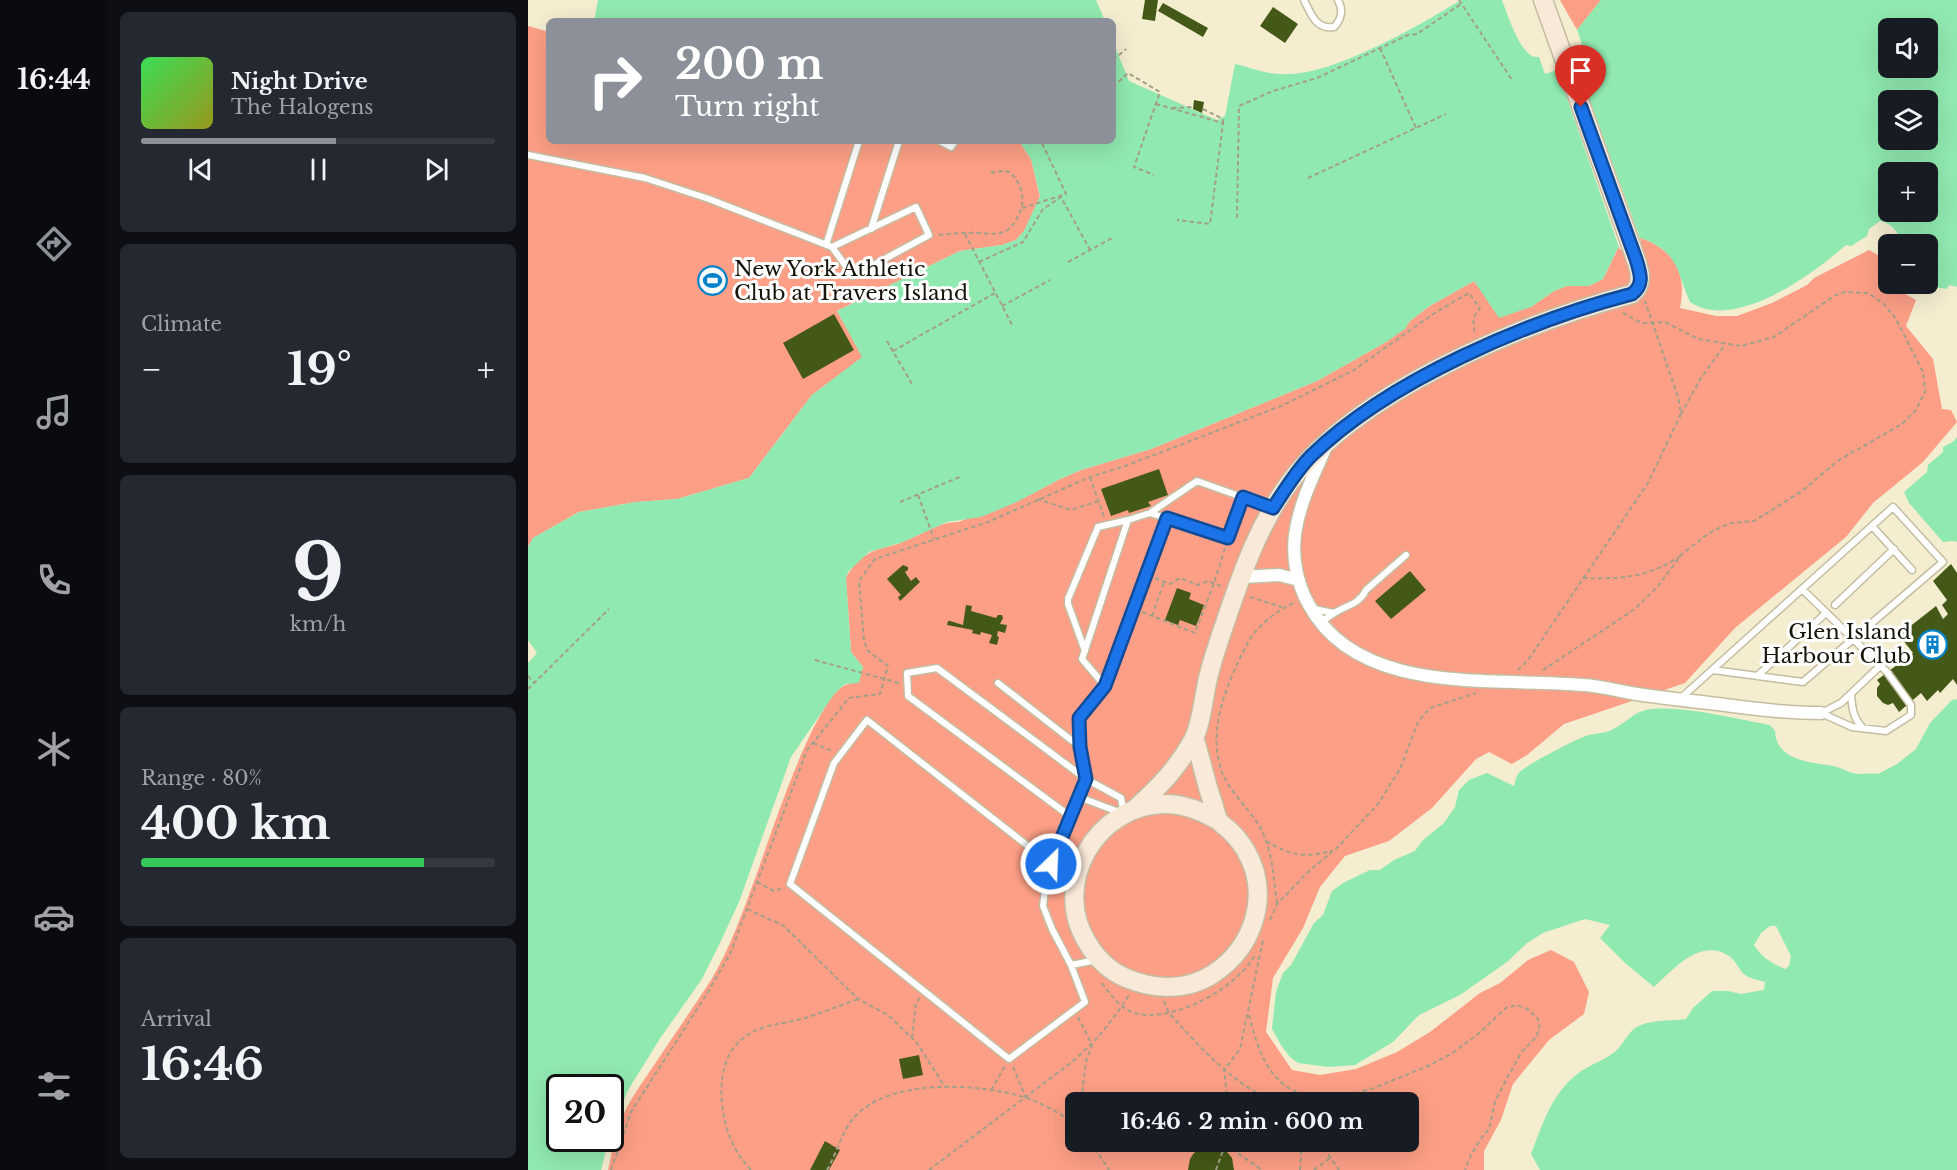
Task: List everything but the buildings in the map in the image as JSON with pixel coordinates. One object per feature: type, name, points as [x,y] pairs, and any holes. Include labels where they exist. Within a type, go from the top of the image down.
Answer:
[{"type":"street","points":[[1127,807],[1175,804],[1202,811],[1219,821],[1241,843],[1255,872],[1258,901],[1252,928],[1236,955],[1211,976],[1194,983],[1160,987],[1137,983],[1121,976],[1099,959],[1084,937],[1076,917],[1074,895],[1076,878],[1080,863],[1093,839],[1127,807],[1163,783],[1194,738],[1212,661],[1234,583],[1273,508],[1311,456],[1375,406],[1421,378],[1520,332],[1570,313],[1632,294],[1639,287],[1641,279],[1632,249],[1543,0]]},
{"type":"street","points":[[1328,443],[1306,492],[1296,529],[1294,549],[1299,580],[1310,608],[1320,623],[1349,650],[1381,664],[1425,674],[1505,682],[1583,685],[1789,713],[1821,713]]},
{"type":"street","points":[[1234,583],[1280,574],[1299,580]]},
{"type":"street","points":[[1194,738],[1200,753],[1208,791],[1219,821]]},
{"type":"lane","points":[[1304,0],[1314,21],[1330,28],[1334,27],[1340,19],[1342,9],[1338,0]]},
{"type":"lane","points":[[829,246],[858,144]]},
{"type":"lane","points":[[871,229],[898,144]]},
{"type":"lane","points":[[528,155],[645,178],[709,199],[829,246],[853,276],[929,236],[916,207],[829,246]]},
{"type":"lane","points":[[1085,652],[1068,599],[1098,527],[1150,513],[1197,481],[1273,508]]},
{"type":"lane","points":[[1150,513],[1228,538],[1243,497]]},
{"type":"lane","points":[[1680,699],[1893,507],[1943,562],[1803,682],[1713,670]]},
{"type":"lane","points":[[1051,864],[867,720],[834,764],[790,884],[1010,1059],[1084,1002],[1071,965],[1043,906],[1047,874],[1086,779],[1080,747],[1079,718],[1105,686],[1167,518]]},
{"type":"lane","points":[[1105,686],[1082,659],[1128,520]]},
{"type":"lane","points":[[1872,526],[1912,570]]},
{"type":"lane","points":[[1835,605],[1894,549]]},
{"type":"lane","points":[[1320,623],[1334,613],[1356,604],[1366,591],[1406,555]]},
{"type":"lane","points":[[1802,589],[1880,666],[1911,705],[1911,715],[1886,731],[1852,727],[1821,713]]},
{"type":"lane","points":[[1310,608],[1334,613]]},
{"type":"lane","points":[[1757,676],[1826,613]]},
{"type":"lane","points":[[1821,713],[1841,703],[1880,666]]},
{"type":"lane","points":[[1071,817],[908,696],[907,673],[937,668],[1127,807]]},
{"type":"lane","points":[[998,683],[1080,747]]},
{"type":"lane","points":[[1851,695],[1853,713],[1862,728]]},
{"type":"lane","points":[[1079,797],[1127,807]]},
{"type":"lane","points":[[1071,965],[1099,959]]},
{"type":"path","points":[[1459,0],[1512,81]]},
{"type":"path","points":[[1237,218],[1239,106],[1274,91],[1317,78],[1408,35],[1417,34],[1461,4]]},
{"type":"path","points":[[1380,48],[1416,128]]},
{"type":"path","points":[[1116,57],[1126,49]]},
{"type":"path","points":[[1116,84],[1128,73],[1160,92],[1134,167],[1154,176]]},
{"type":"path","points":[[1156,105],[1223,123]]},
{"type":"path","points":[[1169,108],[1193,107]]},
{"type":"path","points":[[1178,220],[1210,225],[1223,119],[1203,109]]},
{"type":"path","points":[[1308,178],[1446,114]]},
{"type":"path","points":[[979,262],[1023,242],[1044,209],[1066,194],[1042,144]]},
{"type":"path","points":[[929,236],[1006,231],[1018,217],[1022,208],[1023,196],[1014,176],[1005,171],[990,174]]},
{"type":"path","points":[[1022,208],[1061,197]]},
{"type":"path","points":[[1061,197],[1090,250]]},
{"type":"path","points":[[964,233],[1012,325]]},
{"type":"path","points":[[1068,262],[1114,237]]},
{"type":"path","points":[[1002,306],[1050,280]]},
{"type":"path","points":[[1639,287],[1678,397],[1681,414]]},
{"type":"path","points":[[612,1170],[631,1112],[730,954],[807,750],[849,698],[880,694],[888,666],[868,651],[864,642],[859,581],[875,559],[988,522],[1090,477],[1171,449],[1281,406],[1354,370],[1436,312],[1469,292],[1480,309],[1473,319],[1477,337]]},
{"type":"path","points":[[1583,578],[1616,579],[1636,576],[1664,567],[1709,533],[1730,523],[1754,521],[1802,491],[1839,460],[1902,424],[1916,410],[1925,392],[1923,372],[1896,319],[1884,304],[1868,293],[1845,292],[1791,327],[1766,340],[1741,346],[1698,339],[1665,322],[1635,320],[1621,311]]},
{"type":"path","points":[[893,351],[995,293]]},
{"type":"path","points":[[886,341],[912,384]]},
{"type":"path","points":[[1268,926],[1277,904],[1378,804],[1400,769],[1418,722],[1430,708],[1496,687],[1505,682],[1528,660],[1648,483],[1681,414],[1701,378],[1725,344]]},
{"type":"path","points":[[900,502],[962,476]]},
{"type":"path","points":[[1090,477],[1107,525]]},
{"type":"path","points":[[918,495],[934,539]]},
{"type":"path","points":[[1037,500],[1071,510],[1099,501]]},
{"type":"path","points":[[1134,609],[1195,633],[1214,584],[1228,538]]},
{"type":"path","points":[[1535,672],[1545,669],[1635,609],[1658,586],[1682,554]]},
{"type":"path","points":[[1146,574],[1170,584],[1180,578],[1198,585],[1208,581],[1214,584],[1234,583]]},
{"type":"path","points":[[1152,616],[1165,582]]},
{"type":"path","points":[[1245,595],[1283,608]]},
{"type":"path","points":[[1277,904],[1270,853],[1266,841],[1259,825],[1228,784],[1220,769],[1216,749],[1216,730],[1231,676],[1253,634],[1269,617],[1298,601]]},
{"type":"path","points":[[528,689],[609,609]]},
{"type":"path","points":[[815,660],[907,685]]},
{"type":"path","points":[[528,676],[534,683]]},
{"type":"path","points":[[813,743],[841,754]]},
{"type":"path","points":[[1266,841],[1282,850],[1302,856],[1333,851]]},
{"type":"path","points":[[757,882],[774,891],[790,884]]},
{"type":"path","points":[[747,909],[784,926],[858,999],[888,1015],[917,1043],[945,1086]]},
{"type":"path","points":[[1227,1092],[1224,1070],[1240,1049],[1264,937]]},
{"type":"path","points":[[929,1170],[1054,1077],[1092,1045],[1108,1027],[1137,983]]},
{"type":"path","points":[[1160,987],[1169,1013],[1224,1070],[1252,1092]]},
{"type":"path","points":[[912,1038],[916,1003],[926,992]]},
{"type":"path","points":[[751,1170],[742,1161],[724,1123],[721,1087],[725,1063],[731,1050],[745,1036],[764,1028],[799,1020],[858,999]]},
{"type":"path","points":[[1361,1092],[1430,1065],[1451,1054],[1477,1035],[1506,1008],[1517,1005],[1529,1010],[1538,1019],[1540,1029],[1521,1053],[1505,1082],[1496,1102],[1489,1129],[1471,1155],[1465,1170]]},
{"type":"path","points":[[1075,1009],[1092,1045],[1086,1061],[1083,1092]]},
{"type":"path","points":[[1249,1013],[1255,1038],[1272,1072],[1284,1085],[1298,1092]]},
{"type":"path","points":[[1010,1059],[1026,1098]]},
{"type":"path","points":[[991,1091],[1010,1059]]},
{"type":"path","points":[[827,1170],[852,1120],[866,1107],[882,1099],[909,1091],[945,1086],[991,1091],[1026,1098],[1065,1117]]},
{"type":"path","points":[[1097,1152],[1109,1170]]},
{"type":"path","points":[[1216,1170],[1223,1152]]},
{"type":"path","points":[[1236,1152],[1262,1170]]},
{"type":"path","points":[[1300,1170],[1301,1152]]},
{"type":"path","points":[[1326,1152],[1339,1170]]},
{"type":"path","points":[[1314,1170],[1330,1158]]},
{"type":"shaded area","points":[[598,0],[1096,0],[1104,18],[595,18]]},
{"type":"shaded area","points":[[1461,0],[1502,0],[1520,43],[1531,55],[1542,57],[1581,42],[1577,30],[1601,0],[1957,0],[1957,287],[1950,285],[1946,289],[1938,287],[1938,234],[1898,234],[1883,222],[1938,222],[1938,162],[1878,162],[1879,222],[1869,229],[1867,236],[1851,246],[1846,245],[1794,284],[1750,305],[1729,310],[1708,309],[1690,302],[1670,256],[1663,249],[1641,238],[1619,246],[1603,279],[1589,286],[1567,286],[1554,291],[1531,307],[1499,318],[1474,281],[1428,307],[1410,321],[1405,329],[1386,342],[1317,381],[1151,449],[1081,470],[981,517],[947,522],[903,542],[869,552],[848,572],[846,578],[851,652],[863,667],[859,683],[845,684],[835,693],[791,757],[739,902],[702,979],[661,1037],[624,1100],[624,1074],[546,1074],[546,1152],[606,1152],[601,1170],[528,1170],[528,663],[537,653],[528,640],[528,547],[533,538],[579,512],[636,502],[677,499],[749,478],[812,395],[862,357],[837,311],[960,251],[1002,245],[1016,240],[1024,231],[1040,196],[1031,159],[1021,144],[1116,144],[1116,49],[1129,81],[1217,120],[1225,116],[1235,64],[1274,74],[1300,73],[1323,68],[1373,48]]},
{"type":"shaded area","points":[[1560,0],[1601,0],[1577,30]]},
{"type":"shaded area","name":"New York Athletic Club at Travers Island","points":[[528,26],[546,31],[546,144],[1021,144],[1031,159],[1040,197],[1024,231],[1016,240],[1002,245],[960,251],[837,311],[863,357],[812,395],[749,478],[677,499],[636,502],[579,512],[533,538],[528,547]]},
{"type":"shaded area","points":[[1641,238],[1653,243],[1676,265],[1682,284],[1680,308],[1716,316],[1737,316],[1772,303],[1807,285],[1814,278],[1869,250],[1878,255],[1878,294],[1906,294],[1916,300],[1906,326],[1933,359],[1942,409],[1951,410],[1957,422],[1923,462],[1873,503],[1846,537],[1735,628],[1685,683],[1564,724],[1527,755],[1512,764],[1489,752],[1476,759],[1432,808],[1389,841],[1345,856],[1320,887],[1303,928],[1273,978],[1266,1032],[1292,1070],[1320,1075],[1356,1069],[1397,1052],[1430,1032],[1480,993],[1500,983],[1528,960],[1551,950],[1574,962],[1589,992],[1584,1014],[1549,1040],[1513,1084],[1501,1120],[1484,1151],[1484,1170],[608,1170],[612,1152],[624,1152],[624,1114],[628,1106],[711,980],[724,956],[741,916],[782,802],[809,738],[836,692],[849,684],[863,667],[851,652],[846,578],[858,561],[875,550],[900,543],[936,527],[958,522],[1032,494],[1081,470],[1151,449],[1317,381],[1386,342],[1428,307],[1474,281],[1531,307],[1554,291],[1567,286],[1589,286],[1603,279],[1619,246]]},
{"type":"shaded area","points":[[1957,437],[1957,542],[1943,542],[1909,503],[1904,492],[1927,472],[1928,465],[1943,452],[1943,447]]},
{"type":"shaded area","points":[[1957,699],[1957,1170],[1540,1170],[1531,1154],[1549,1109],[1570,1080],[1615,1052],[1635,1028],[1656,1021],[1686,1019],[1693,1008],[1712,991],[1741,994],[1764,990],[1765,982],[1746,975],[1729,956],[1708,950],[1688,958],[1654,987],[1600,938],[1610,925],[1585,919],[1543,933],[1527,943],[1507,962],[1460,995],[1419,1015],[1393,1042],[1355,1065],[1329,1067],[1298,1063],[1290,1057],[1272,1029],[1276,992],[1283,973],[1291,965],[1314,923],[1323,915],[1332,891],[1343,883],[1370,870],[1380,870],[1394,860],[1415,851],[1422,841],[1444,823],[1455,807],[1459,790],[1469,780],[1487,773],[1514,786],[1519,773],[1540,759],[1586,736],[1609,731],[1640,712],[1652,709],[1680,709],[1770,725],[1775,731],[1781,749],[1796,758],[1837,767],[1856,774],[1878,774],[1897,764],[1916,749],[1930,723],[1952,700]],"holes":[[[1770,926],[1776,926],[1791,956],[1789,966],[1785,969],[1768,960],[1754,945],[1761,933]]]},
{"type":"pier","points":[[1576,27],[1587,60],[1577,65],[1641,241],[1620,250],[1557,70],[1545,74],[1538,54],[1578,40],[1574,31]]},
{"type":"place","name":"New York Athletic Club at Travers Island","points":[[713,281]]},
{"type":"place","name":"Glen Island Harbour Club","points":[[1932,644]]},
{"type":"route","points":[[1051,864],[1086,779],[1080,747],[1079,718],[1105,686],[1167,518],[1228,538],[1243,497],[1273,508],[1311,456],[1351,423],[1386,399],[1421,378],[1490,345],[1570,313],[1632,294],[1639,287],[1641,279],[1636,259],[1581,107]]}]
